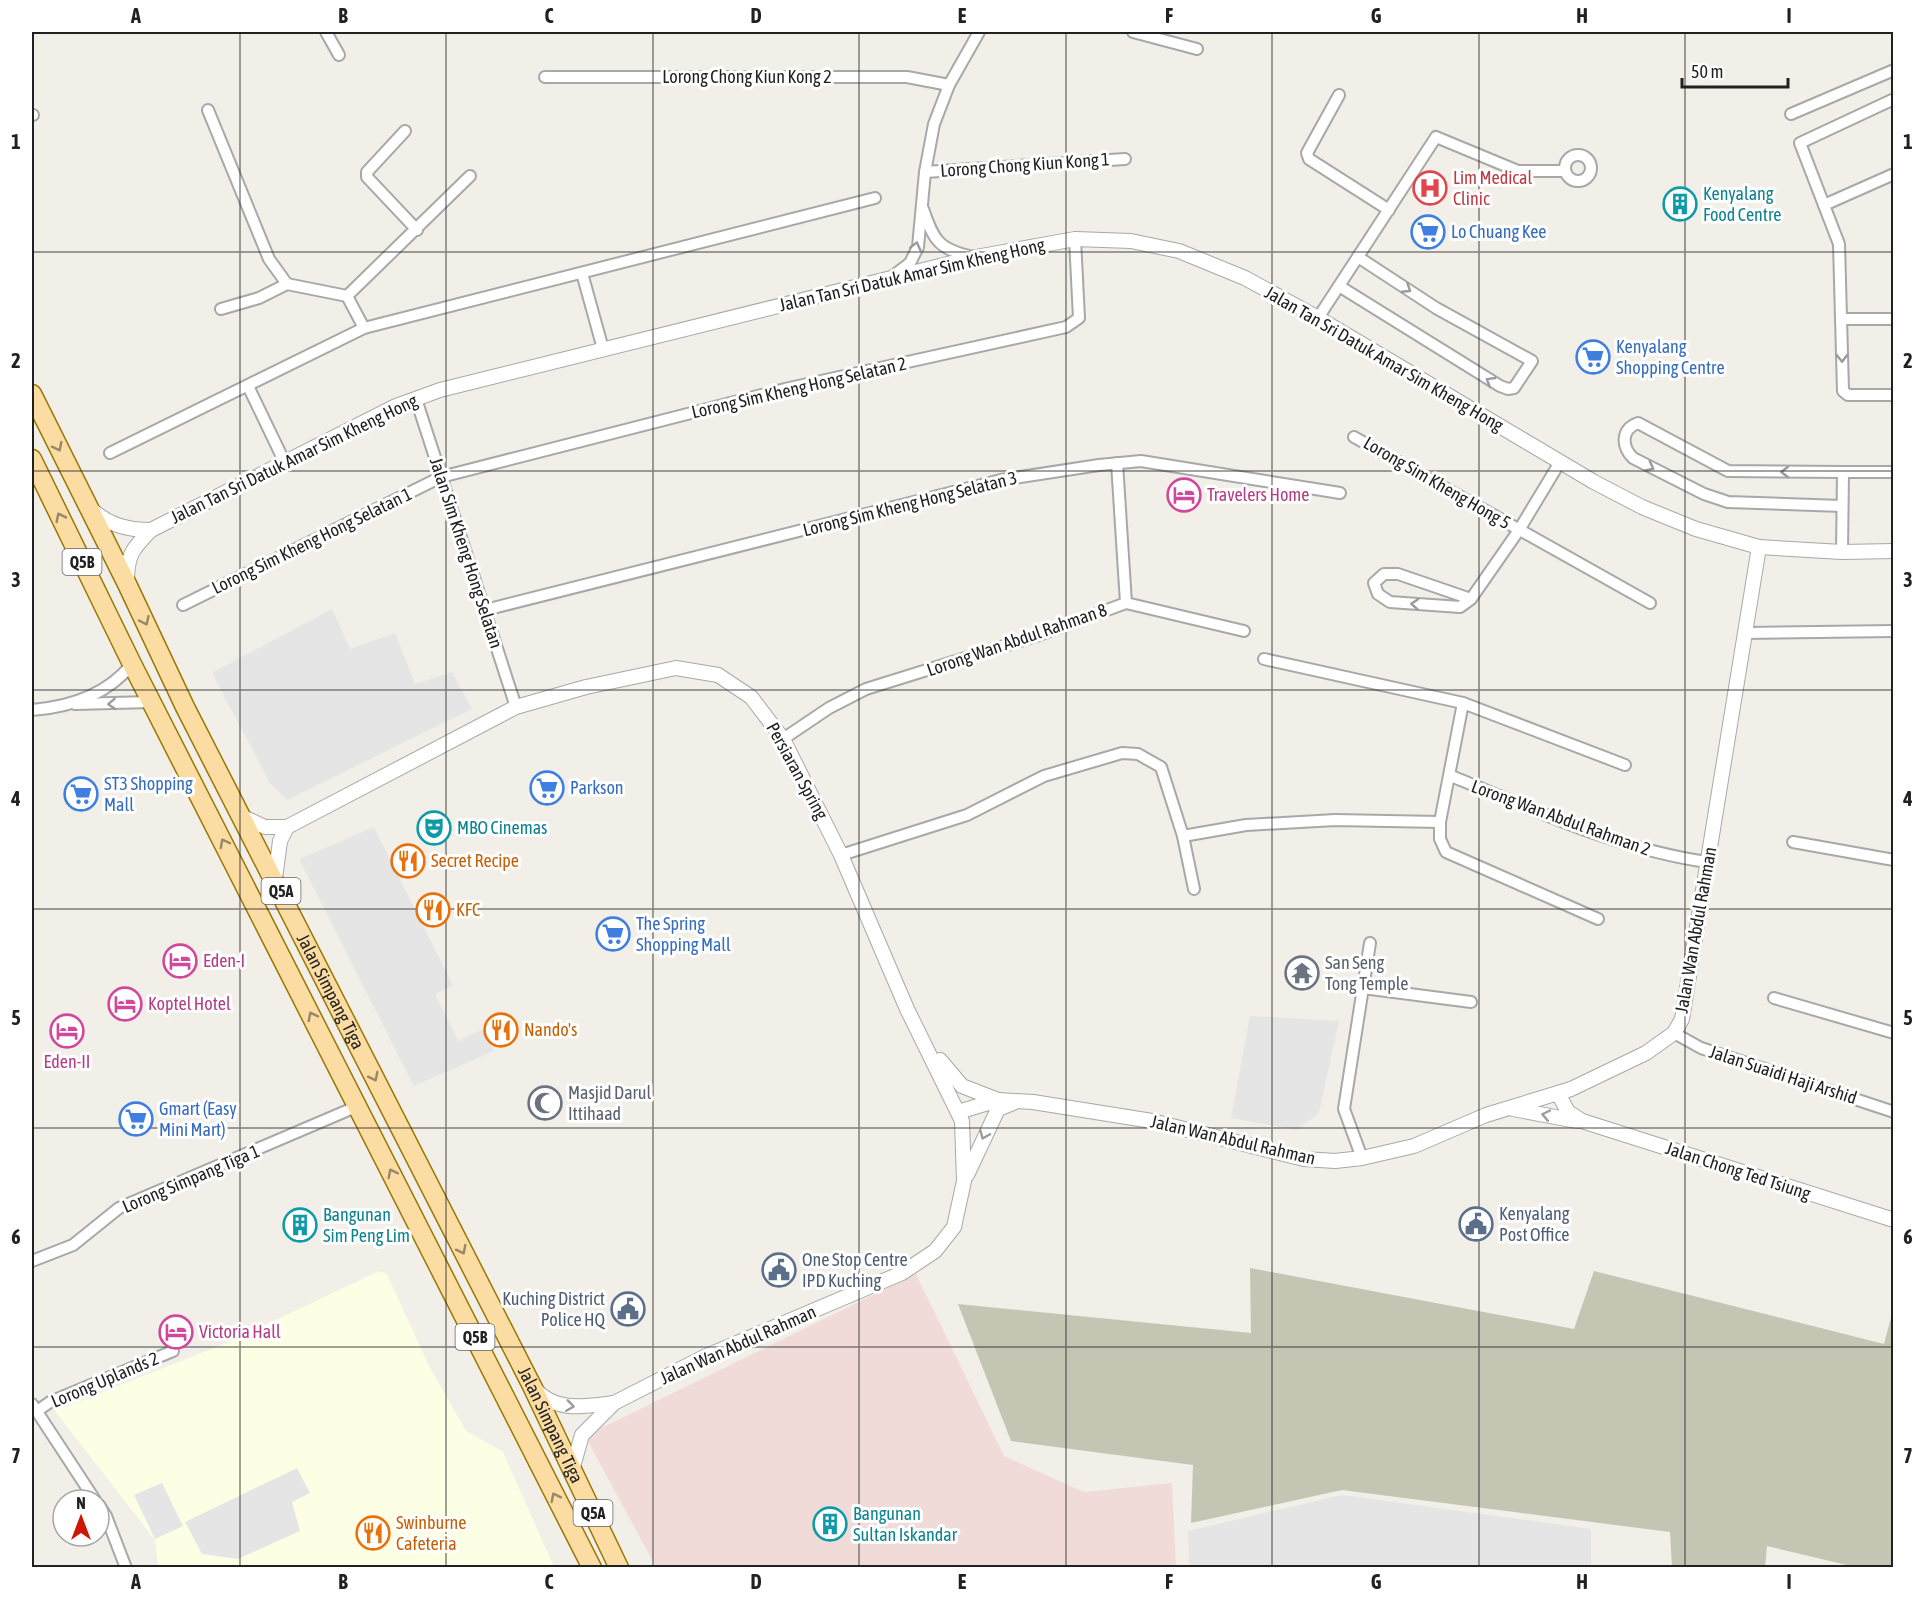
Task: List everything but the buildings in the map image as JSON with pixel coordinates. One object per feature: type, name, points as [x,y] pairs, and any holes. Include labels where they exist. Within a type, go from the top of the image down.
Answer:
[{"type":"main road","name":"Jalan Simpang Tiga","points":[[32,394],[127,584],[184,707],[275,879],[532,1386],[616,1562]]},
{"type":"main road","name":"Jalan Simpang Tiga","points":[[32,459],[151,702],[592,1568]]},
{"type":"main road","name":"Q5A","points":[[593,1513],[623,1551],[632,1568]]},
{"type":"main road","name":"Q5B","points":[[570,1526],[582,1568]]},
{"type":"street","points":[[326,32],[339,55]]},
{"type":"street","points":[[890,279],[910,263],[918,247],[921,202],[934,124],[949,85],[979,32]]},
{"type":"street","points":[[1132,32],[1197,49]]},
{"type":"street","points":[[1791,114],[1893,70]]},
{"type":"street","name":"Lorong Chong Kiun Kong 2","points":[[545,77],[907,77],[949,85]]},
{"type":"street","points":[[1339,94],[1307,153],[1309,159],[1389,210]]},
{"type":"street","points":[[1893,99],[1800,143],[1839,244],[1843,391],[1848,395],[1893,395]]},
{"type":"street","points":[[208,110],[269,259],[287,284]]},
{"type":"street","points":[[405,131],[367,172],[367,177],[417,230]]},
{"type":"street","points":[[1318,318],[1436,137],[1518,171],[1565,171]]},
{"type":"street","name":"Lorong Chong Kiun Kong 1","points":[[925,172],[1125,159]]},
{"type":"street","points":[[1824,205],[1893,174]]},
{"type":"street","points":[[347,296],[470,176]]},
{"type":"street","points":[[110,453],[364,328],[875,198]]},
{"type":"street","points":[[921,202],[930,230],[940,246],[956,253],[976,257]]},
{"type":"street","name":"Jalan Tan Sri Datuk Amar Sim Kheng Hong","points":[[127,584],[127,564],[133,548],[151,530],[396,406],[603,350],[976,257],[1075,239],[1131,241],[1179,251],[1245,278],[1318,318],[1560,462],[1642,507],[1696,529],[1760,547],[1842,552],[1893,552]]},
{"type":"street","name":"Lorong Sim Kheng Hong Selatan 2","points":[[441,477],[785,389],[1066,327],[1079,318],[1075,239]]},
{"type":"street","points":[[1339,286],[1500,386],[1508,389],[1514,388],[1532,361],[1436,308],[1358,256]]},
{"type":"street","points":[[582,273],[603,350]]},
{"type":"street","points":[[221,309],[259,298],[287,284],[347,296]]},
{"type":"street","points":[[347,296],[364,328]]},
{"type":"street","points":[[1841,319],[1893,319]]},
{"type":"street","points":[[248,386],[284,461]]},
{"type":"street","name":"Jalan Sim Kheng Hong Selatan","points":[[416,399],[516,707]]},
{"type":"street","points":[[1842,506],[1742,503],[1715,499],[1633,458],[1625,449],[1624,438],[1633,425],[1638,423],[1728,471],[1893,472]]},
{"type":"street","name":"Lorong Sim Kheng Hong 5","points":[[1354,437],[1650,603]]},
{"type":"street","name":"Lorong Sim Kheng Hong Selatan 3","points":[[485,610],[1001,480],[1117,463],[1141,460],[1340,493]]},
{"type":"street","name":"Lorong Sim Kheng Hong 5","points":[[1471,600],[1519,530],[1560,462]]},
{"type":"street","name":"Lorong Wan Abdul Rahman 8","points":[[783,739],[829,708],[866,689],[1039,635],[1126,603],[1117,463]]},
{"type":"street","points":[[1842,552],[1843,472]]},
{"type":"street","name":"Lorong Sim Kheng Hong Selatan 1","points":[[183,605],[441,477]]},
{"type":"street","name":"Jalan Tan Sri Datuk Amar Sim Kheng Hong","points":[[88,507],[113,524],[133,530],[151,530]]},
{"type":"street","name":"Jalan Wan Abdul Rahman","points":[[614,1403],[704,1357],[914,1266],[935,1251],[950,1233],[964,1181],[964,1138],[958,1112],[998,1100],[1018,1101],[1152,1121],[1304,1159],[1335,1161],[1362,1158],[1414,1146],[1486,1116],[1564,1091],[1627,1064],[1674,1033],[1682,1018],[1760,547]]},
{"type":"street","points":[[1384,574],[1398,574],[1471,600],[1460,607],[1390,602],[1378,594],[1374,583],[1384,574]]},
{"type":"street","points":[[1126,603],[1244,631]]},
{"type":"street","points":[[1745,633],[1893,631]]},
{"type":"street","points":[[1264,659],[1463,703],[1625,765]]},
{"type":"street","points":[[72,704],[107,688],[121,678],[132,664]]},
{"type":"street","name":"Persiaran Spring","points":[[287,826],[516,707],[647,672],[676,668],[699,670],[718,675],[735,684],[751,697],[783,739],[841,855],[907,1009],[958,1112]]},
{"type":"street","points":[[32,710],[72,704],[151,702]]},
{"type":"street","points":[[1463,703],[1451,776],[1440,822],[1440,839],[1446,852],[1598,920]]},
{"type":"street","points":[[841,855],[967,814],[1044,776],[1122,753],[1138,754],[1161,767],[1183,836],[1194,889]]},
{"type":"street","name":"Lorong Wan Abdul Rahman 2","points":[[1451,776],[1617,842],[1668,856],[1707,862]]},
{"type":"street","points":[[241,816],[265,826],[287,826],[280,841],[275,879]]},
{"type":"street","points":[[1183,836],[1257,824],[1335,820],[1440,822]]},
{"type":"street","points":[[1793,842],[1893,860]]},
{"type":"street","points":[[1362,1158],[1344,1109],[1370,943]]},
{"type":"street","points":[[1362,988],[1472,1002]]},
{"type":"street","points":[[1774,998],[1893,1033]]},
{"type":"street","name":"Jalan Suaidi Haji Arshid","points":[[1674,1033],[1701,1048],[1893,1112]]},
{"type":"street","points":[[926,1045],[962,1086],[998,1100]]},
{"type":"street","points":[[1564,1091],[1582,1121]]},
{"type":"street","points":[[964,1181],[998,1109],[1018,1101]]},
{"type":"street","name":"Lorong Simpang Tiga 1","points":[[32,1261],[73,1245],[119,1208],[358,1106]]},
{"type":"street","name":"Jalan Chong Ted Tsiung","points":[[1510,1109],[1582,1121],[1893,1220]]},
{"type":"street","name":"Lorong Uplands 2","points":[[34,1408],[173,1351]]},
{"type":"street","points":[[532,1386],[542,1397],[557,1404],[578,1408],[614,1403]]},
{"type":"street","points":[[572,1470],[582,1435],[614,1403]]},
{"type":"street","points":[[34,1408],[87,1488]]},
{"type":"street","points":[[111,1533],[126,1568]]},
{"type":"shaded area","points":[[332,609],[350,649],[395,633],[415,684],[452,672],[472,709],[287,800],[270,783],[212,673]]},
{"type":"shaded area","points":[[374,827],[453,985],[435,994],[458,1041],[483,1029],[494,1051],[414,1086],[299,859]]},
{"type":"shaded area","points":[[1250,1016],[1339,1021],[1319,1113],[1296,1130],[1231,1118]]},
{"type":"shaded area","points":[[1250,1268],[1574,1329],[1594,1271],[1884,1344],[1893,1310],[1893,1567],[1855,1567],[1767,1546],[1765,1567],[1672,1567],[1670,1532],[1342,1490],[1191,1523],[1193,1465],[1011,1441],[958,1304],[1251,1333]]},
{"type":"shaded area","points":[[379,1271],[387,1274],[429,1366],[466,1431],[503,1452],[554,1567],[158,1567],[155,1540],[55,1411],[229,1342]]},
{"type":"shaded area","points":[[916,1274],[1004,1456],[1084,1492],[1172,1483],[1176,1567],[656,1567],[585,1436]]},
{"type":"shaded area","points":[[297,1468],[310,1493],[292,1502],[300,1531],[238,1559],[202,1554],[185,1522]]},
{"type":"shaded area","points":[[162,1483],[183,1526],[155,1539],[134,1495]]},
{"type":"shaded area","points":[[1342,1495],[1591,1529],[1591,1567],[1189,1567],[1188,1531]]},
{"type":"place","name":"Lim Medical Clinic","points":[[1430,188]]},
{"type":"place","name":"Kenyalang Food Centre","points":[[1680,204]]},
{"type":"place","name":"Lo Chuang Kee","points":[[1428,232]]},
{"type":"place","name":"Kenyalang Shopping Centre","points":[[1593,357]]},
{"type":"place","name":"Travelers Home","points":[[1184,495]]},
{"type":"place","name":"Parkson","points":[[547,788]]},
{"type":"place","name":"ST3 Shopping Mall","points":[[81,794]]},
{"type":"place","name":"MBO Cinemas","points":[[434,828]]},
{"type":"place","name":"Secret Recipe","points":[[408,861]]},
{"type":"place","name":"KFC","points":[[433,910]]},
{"type":"place","name":"The Spring Shopping Mall","points":[[613,934]]},
{"type":"place","name":"Eden-I","points":[[180,961]]},
{"type":"place","name":"San Seng Tong Temple","points":[[1302,973]]},
{"type":"place","name":"Koptel Hotel","points":[[125,1004]]},
{"type":"place","name":"Nando's","points":[[501,1030]]},
{"type":"place","name":"Eden-II","points":[[67,1031]]},
{"type":"place","name":"Masjid Darul Ittihaad","points":[[545,1103]]},
{"type":"place","name":"Gmart (Easy Mini Mart)","points":[[136,1119]]},
{"type":"place","name":"Kenyalang Post Office","points":[[1476,1224]]},
{"type":"place","name":"Bangunan Sim Peng Lim","points":[[300,1225]]},
{"type":"place","name":"One Stop Centre IPD Kuching","points":[[779,1270]]},
{"type":"place","name":"Kuching District Police HQ","points":[[628,1309]]},
{"type":"place","name":"Victoria Hall","points":[[176,1332]]},
{"type":"place","name":"Bangunan Sultan Iskandar","points":[[830,1524]]},
{"type":"place","name":"Swinburne Cafeteria","points":[[373,1533]]}]
